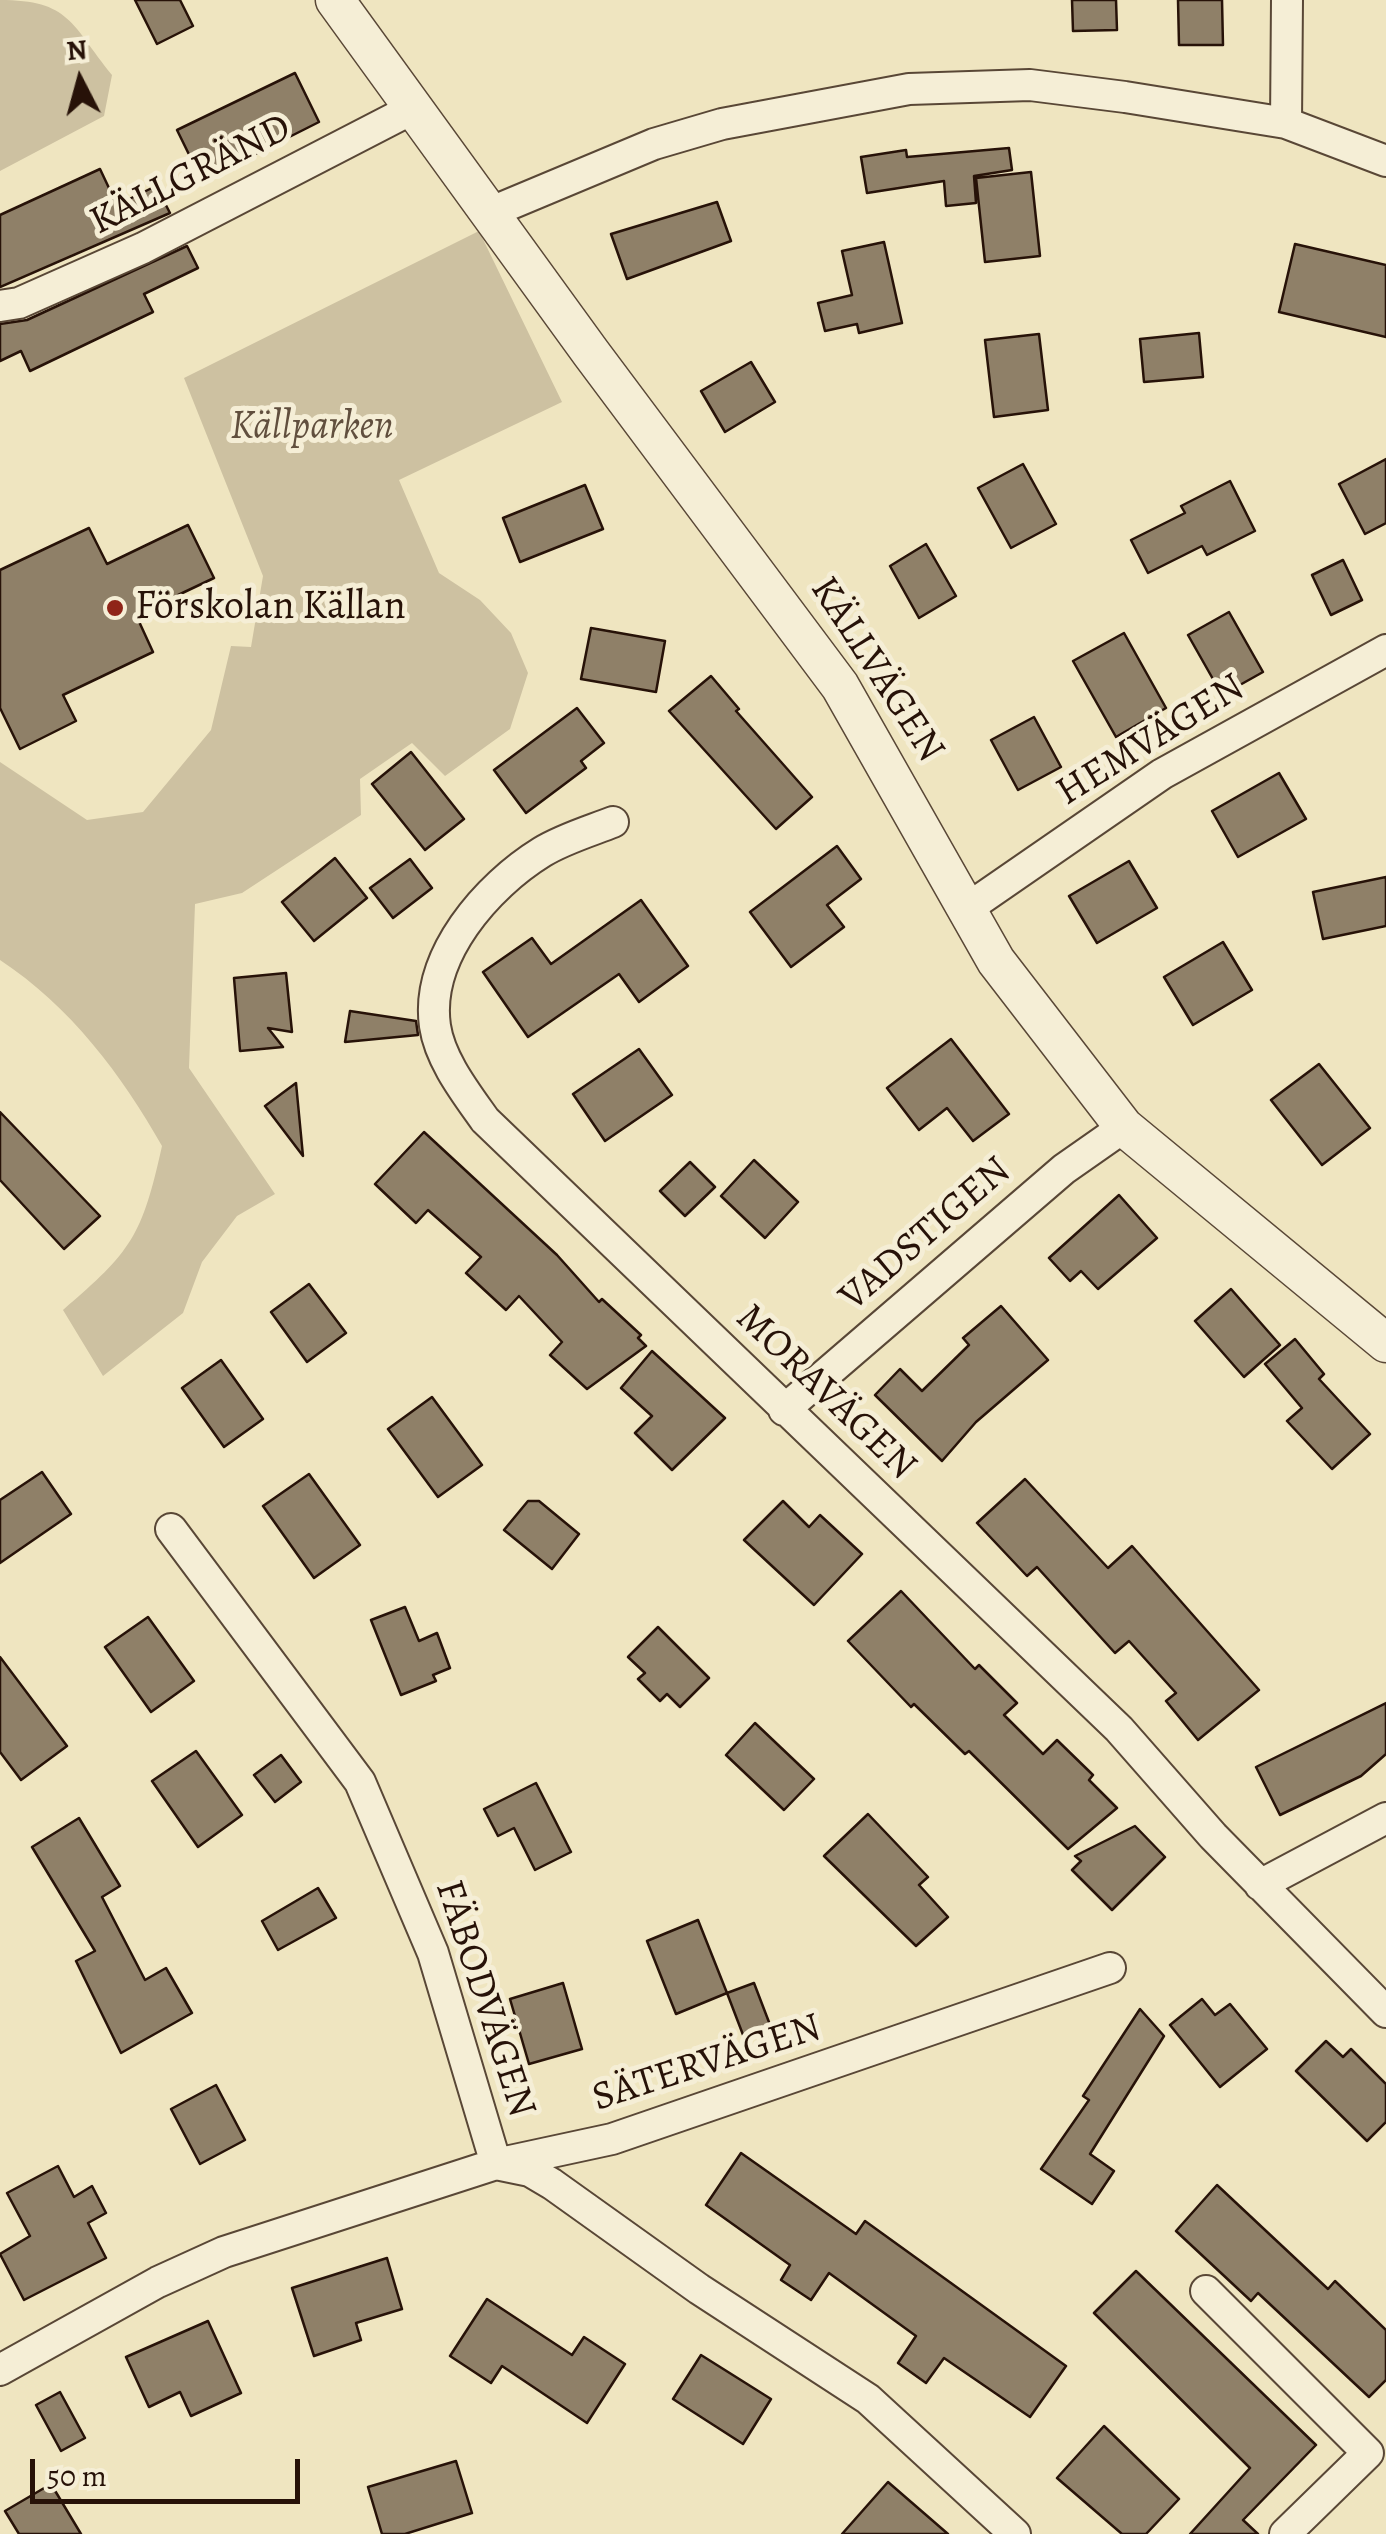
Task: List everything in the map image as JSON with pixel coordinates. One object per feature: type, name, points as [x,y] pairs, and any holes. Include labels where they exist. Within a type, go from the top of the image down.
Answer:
[{"type":"street","name":"KÄLLVÄGEN","points":[[335,0],[840,686],[996,961],[1124,1127],[1386,1343]]},
{"type":"street","points":[[1286,123],[1287,0]]},
{"type":"street","points":[[489,213],[654,144],[722,124],[908,89],[1030,86],[1286,123],[1386,160]]},
{"type":"street","name":"KÄLLGRÄND","points":[[6,307],[143,248],[414,108]]},
{"type":"street","name":"HEMVÄGEN","points":[[965,910],[1162,774],[1386,650]]},
{"type":"street","name":"MORAVÄGEN","points":[[613,822],[542,852],[478,906],[452,944],[438,982],[435,1026],[452,1072],[485,1120],[1119,1729],[1260,1884],[1386,2012]]},
{"type":"street","name":"VADSTIGEN","points":[[784,1410],[1064,1169],[1124,1127]]},
{"type":"street","name":"FÄBODVÄGEN","points":[[171,1528],[360,1782],[433,1953],[496,2164],[530,2171],[552,2184],[685,2279],[868,2399],[1014,2534]]},
{"type":"street","points":[[1260,1884],[1386,1818]]},
{"type":"street","name":"SÄTERVÄGEN","points":[[0,2370],[158,2282],[224,2252],[496,2164],[612,2139],[1110,1968]]},
{"type":"street","points":[[1206,2291],[1368,2453],[1285,2534]]},
{"type":"green space","points":[[0,0],[41,5],[67,18],[112,75],[104,116],[0,171]]},
{"type":"green space","name":"Källparken","points":[[479,231],[562,402],[399,480],[439,573],[480,600],[511,633],[528,673],[510,729],[445,776],[412,743],[360,779],[361,815],[242,893],[195,904],[189,1068],[275,1194],[237,1216],[202,1262],[183,1313],[103,1376],[63,1310],[105,1272],[131,1240],[148,1201],[162,1146],[130,1093],[92,1044],[49,998],[0,960],[0,762],[87,820],[143,812],[211,730],[231,646],[251,647],[263,576],[184,378]]},
{"type":"building","points":[[135,0],[180,0],[193,26],[157,44]]},
{"type":"building","points":[[1072,0],[1116,0],[1117,30],[1073,31]]},
{"type":"building","points":[[1178,0],[1222,0],[1223,45],[1179,45]]},
{"type":"building","points":[[295,73],[319,122],[202,181],[177,130]]},
{"type":"building","points":[[1009,148],[1012,170],[974,176],[976,203],[946,206],[944,181],[867,193],[861,157],[906,150],[907,157]]},
{"type":"building","points":[[100,169],[117,205],[156,186],[170,213],[0,287],[0,215]]},
{"type":"building","points":[[1031,172],[1040,256],[985,262],[976,178]]},
{"type":"building","points":[[717,202],[731,241],[627,279],[611,234]]},
{"type":"building","points":[[884,242],[902,323],[859,333],[857,324],[825,331],[818,303],[852,295],[842,251]]},
{"type":"building","points":[[1295,244],[1386,265],[1386,337],[1279,312]]},
{"type":"building","points":[[187,246],[198,268],[144,294],[153,312],[30,371],[21,351],[0,361],[0,324],[27,320]]},
{"type":"building","points":[[1199,333],[1203,377],[1144,382],[1140,339]]},
{"type":"building","points":[[1039,334],[1048,410],[994,417],[985,340]]},
{"type":"building","points":[[751,362],[775,402],[725,432],[701,391]]},
{"type":"building","points":[[1386,459],[1386,523],[1365,534],[1339,484]]},
{"type":"building","points":[[1023,464],[1056,524],[1011,548],[978,488]]},
{"type":"building","points":[[1230,481],[1255,531],[1207,555],[1202,546],[1148,573],[1131,540],[1185,513],[1181,506]]},
{"type":"building","points":[[585,485],[603,529],[520,562],[503,518]]},
{"type":"building","points":[[188,525],[214,578],[136,615],[153,652],[63,695],[76,721],[20,749],[0,708],[0,570],[89,528],[107,564]]},
{"type":"building","points":[[926,544],[956,596],[919,618],[890,566]]},
{"type":"building","points":[[1343,560],[1362,600],[1331,615],[1312,575]]},
{"type":"building","points":[[1229,612],[1263,672],[1222,695],[1188,635]]},
{"type":"building","points":[[591,628],[665,641],[656,692],[581,679]]},
{"type":"building","points":[[1124,633],[1166,708],[1116,737],[1073,661]]},
{"type":"building","points":[[711,676],[739,709],[736,711],[812,797],[776,829],[669,711]]},
{"type":"building","points":[[577,708],[604,743],[581,761],[586,768],[526,813],[494,770]]},
{"type":"building","points":[[1034,717],[1061,767],[1018,790],[991,740]]},
{"type":"building","points":[[411,752],[464,819],[425,850],[372,784]]},
{"type":"building","points":[[1279,773],[1306,819],[1238,857],[1212,811]]},
{"type":"building","points":[[837,846],[861,879],[827,905],[844,927],[791,967],[750,912]]},
{"type":"building","points":[[335,858],[367,898],[314,941],[282,902]]},
{"type":"building","points":[[410,859],[432,888],[393,918],[370,888]]},
{"type":"building","points":[[1129,861],[1157,908],[1097,943],[1069,896]]},
{"type":"building","points":[[1386,877],[1386,926],[1323,939],[1313,892]]},
{"type":"building","points":[[641,900],[688,966],[639,1002],[619,974],[528,1037],[483,972],[532,938],[551,964]]},
{"type":"building","points":[[1223,942],[1252,990],[1193,1025],[1164,977]]},
{"type":"building","points":[[286,973],[292,1032],[268,1028],[283,1047],[240,1051],[234,978]]},
{"type":"building","points":[[350,1011],[416,1021],[418,1035],[345,1042]]},
{"type":"building","points":[[951,1039],[1009,1114],[973,1141],[947,1108],[919,1130],[887,1088]]},
{"type":"building","points":[[639,1049],[672,1095],[605,1141],[573,1094]]},
{"type":"building","points":[[1319,1064],[1370,1128],[1322,1165],[1271,1100]]},
{"type":"building","points":[[296,1083],[303,1156],[265,1106]]},
{"type":"building","points":[[0,1112],[100,1216],[64,1249],[0,1180]]},
{"type":"building","points":[[424,1132],[557,1255],[599,1302],[602,1299],[641,1335],[638,1338],[646,1346],[587,1389],[550,1355],[562,1342],[519,1296],[506,1310],[466,1273],[481,1257],[428,1210],[416,1223],[375,1184]]},
{"type":"building","points":[[754,1160],[798,1202],[765,1238],[721,1196]]},
{"type":"building","points":[[690,1162],[715,1187],[685,1216],[660,1191]]},
{"type":"building","points":[[1119,1195],[1157,1238],[1098,1289],[1081,1271],[1070,1281],[1049,1258]]},
{"type":"building","points":[[309,1284],[346,1333],[307,1362],[271,1312]]},
{"type":"building","points":[[1231,1289],[1280,1345],[1244,1377],[1195,1321]]},
{"type":"building","points":[[1001,1306],[1048,1360],[976,1422],[942,1461],[875,1395],[900,1369],[922,1391],[969,1345],[963,1338]]},
{"type":"building","points":[[1295,1339],[1324,1374],[1319,1379],[1370,1434],[1332,1469],[1287,1421],[1302,1408],[1265,1364]]},
{"type":"building","points":[[652,1351],[725,1418],[672,1470],[635,1433],[652,1416],[621,1388]]},
{"type":"building","points":[[221,1360],[263,1419],[224,1447],[182,1388]]},
{"type":"building","points":[[432,1397],[482,1465],[438,1497],[388,1429]]},
{"type":"building","points":[[42,1472],[71,1514],[0,1563],[0,1500]]},
{"type":"building","points":[[309,1474],[360,1545],[314,1578],[263,1506]]},
{"type":"building","points":[[1025,1479],[1108,1568],[1132,1546],[1259,1690],[1198,1740],[1166,1701],[1176,1693],[1129,1641],[1115,1653],[1037,1567],[1027,1576],[977,1523]]},
{"type":"building","points":[[528,1501],[539,1501],[579,1534],[552,1569],[504,1530]]},
{"type":"building","points":[[783,1501],[809,1527],[820,1515],[862,1554],[814,1605],[744,1540]]},
{"type":"building","points":[[901,1591],[975,1669],[979,1665],[1017,1703],[1004,1715],[1043,1754],[1057,1740],[1093,1775],[1089,1780],[1117,1808],[1068,1849],[969,1751],[965,1754],[914,1704],[911,1707],[848,1641]]},
{"type":"building","points":[[405,1607],[419,1641],[437,1633],[450,1668],[433,1675],[436,1681],[401,1695],[371,1620]]},
{"type":"building","points":[[148,1617],[194,1681],[151,1712],[105,1647]]},
{"type":"building","points":[[658,1627],[709,1678],[680,1707],[667,1694],[660,1701],[638,1679],[645,1673],[628,1657]]},
{"type":"building","points":[[0,1657],[67,1746],[21,1780],[0,1752]]},
{"type":"building","points":[[1386,1703],[1386,1754],[1361,1776],[1280,1815],[1256,1767]]},
{"type":"building","points":[[755,1723],[814,1779],[784,1810],[726,1755]]},
{"type":"building","points":[[196,1751],[242,1815],[198,1847],[152,1781]]},
{"type":"building","points":[[281,1755],[301,1782],[275,1802],[254,1775]]},
{"type":"building","points":[[536,1783],[571,1852],[535,1870],[514,1828],[498,1836],[484,1809]]},
{"type":"building","points":[[868,1814],[928,1877],[919,1885],[948,1917],[916,1946],[824,1856]]},
{"type":"building","points":[[79,1818],[120,1886],[102,1897],[145,1980],[166,1968],[192,2013],[121,2053],[76,1961],[95,1951],[32,1847]]},
{"type":"building","points":[[1135,1826],[1165,1857],[1112,1910],[1072,1870],[1081,1861],[1075,1856]]},
{"type":"building","points":[[318,1888],[336,1918],[278,1950],[262,1921]]},
{"type":"building","points":[[698,1920],[727,1993],[676,2014],[647,1941]]},
{"type":"building","points":[[563,1983],[582,2049],[529,2064],[510,1999]]},
{"type":"building","points":[[754,1983],[772,2030],[745,2040],[727,1993]]},
{"type":"building","points":[[1202,1999],[1215,2015],[1230,2004],[1267,2049],[1220,2087],[1170,2025]]},
{"type":"building","points":[[1140,2009],[1164,2036],[1090,2154],[1114,2171],[1092,2204],[1041,2169],[1089,2100],[1083,2096]]},
{"type":"building","points":[[1326,2041],[1343,2057],[1351,2049],[1386,2084],[1386,2122],[1367,2141],[1296,2071]]},
{"type":"building","points":[[216,2085],[245,2140],[200,2164],[171,2109]]},
{"type":"building","points":[[741,2153],[856,2234],[865,2221],[1066,2366],[1030,2417],[944,2358],[926,2383],[898,2363],[916,2336],[829,2273],[811,2300],[781,2280],[790,2265],[706,2205]]},
{"type":"building","points":[[58,2166],[74,2197],[92,2186],[106,2213],[88,2223],[106,2258],[24,2300],[0,2254],[30,2236],[7,2193]]},
{"type":"building","points":[[1217,2185],[1328,2289],[1335,2281],[1386,2330],[1386,2380],[1369,2397],[1258,2293],[1251,2301],[1176,2231]]},
{"type":"building","points":[[387,2258],[402,2309],[356,2323],[361,2340],[314,2356],[292,2288]]},
{"type":"building","points":[[1136,2271],[1316,2445],[1243,2520],[1258,2534],[1190,2534],[1250,2468],[1094,2313]]},
{"type":"building","points":[[487,2299],[572,2355],[584,2337],[625,2364],[587,2423],[502,2366],[491,2383],[450,2356]]},
{"type":"building","points":[[208,2321],[241,2393],[191,2416],[180,2392],[149,2407],[126,2357]]},
{"type":"building","points":[[701,2355],[771,2399],[743,2444],[673,2399]]},
{"type":"building","points":[[60,2392],[85,2438],[61,2451],[36,2405]]},
{"type":"building","points":[[1104,2426],[1179,2499],[1146,2534],[1122,2534],[1057,2478]]},
{"type":"building","points":[[456,2461],[472,2513],[405,2534],[382,2534],[368,2487]]},
{"type":"building","points":[[888,2482],[948,2534],[842,2534]]},
{"type":"building","points":[[51,2484],[81,2534],[19,2534],[5,2511]]},
{"type":"place","name":"Förskolan Källan","points":[[115,608]]}]
